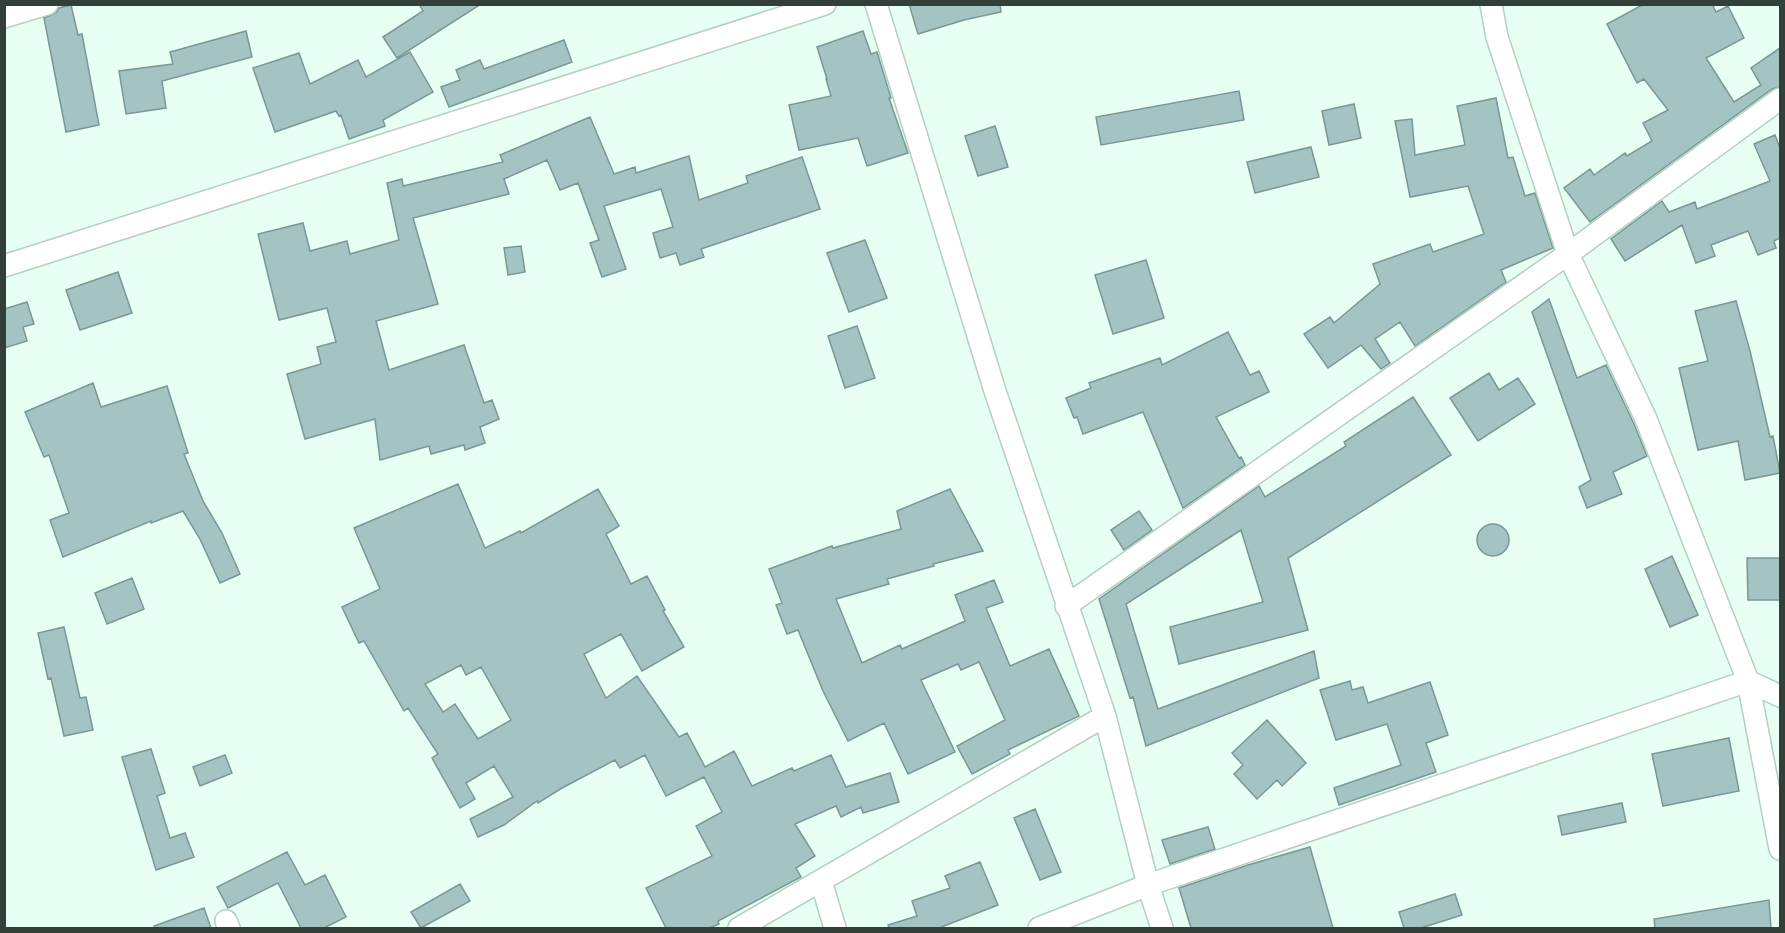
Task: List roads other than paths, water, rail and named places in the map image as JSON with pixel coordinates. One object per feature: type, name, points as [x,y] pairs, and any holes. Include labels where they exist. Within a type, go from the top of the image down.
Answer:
[{"type":"street","points":[[4,17],[48,4]]},
{"type":"street","points":[[4,267],[825,4]]},
{"type":"street","points":[[876,4],[992,380],[1066,606],[1105,716],[1148,885],[1162,928]]},
{"type":"street","points":[[1491,4],[1497,37],[1568,254],[1646,418],[1748,681],[1780,849]]},
{"type":"street","points":[[1066,606],[1568,254],[1780,99]]},
{"type":"street","points":[[1040,928],[1148,885],[1748,681],[1780,696]]},
{"type":"street","points":[[739,928],[1105,716]]},
{"type":"street","points":[[821,881],[835,928]]}]
